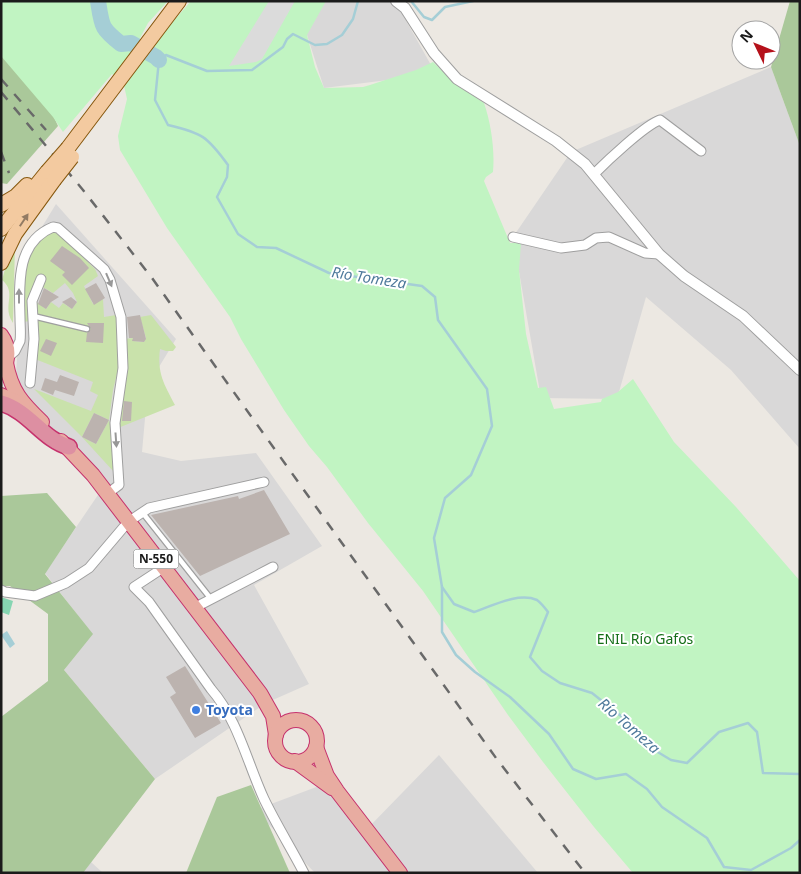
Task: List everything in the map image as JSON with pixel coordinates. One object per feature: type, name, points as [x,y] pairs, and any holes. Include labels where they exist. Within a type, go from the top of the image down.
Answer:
[{"type":"highway","name":"N-550","points":[[1,335],[6,344],[5,364],[12,385],[23,405],[69,448],[107,494],[260,693],[273,716],[276,735],[275,743],[280,755],[286,760],[295,762],[337,792]]},
{"type":"highway","name":"N-550","points":[[1,395],[23,405]]},
{"type":"highway","points":[[1,403],[19,411],[53,440],[69,448]]},
{"type":"highway","name":"N-550","points":[[260,693],[286,714],[308,723],[312,727],[316,737],[316,747],[327,776],[337,792],[400,873]]},
{"type":"highway","points":[[276,735],[283,724],[297,720]]},
{"type":"highway","points":[[295,762],[309,757],[316,747]]},
{"type":"main road","points":[[1,229],[32,190],[106,109],[111,98],[110,93],[179,1]]},
{"type":"main road","points":[[1,205],[48,172]]},
{"type":"main road","points":[[1,263],[48,172]]},
{"type":"main road","points":[[1,221],[32,190]]},
{"type":"street","points":[[396,1],[405,8],[434,53],[457,79],[556,142],[585,164],[659,254],[684,276],[743,316],[800,370]]},
{"type":"street","points":[[594,174],[660,120],[700,151]]},
{"type":"street","points":[[5,364],[18,346],[20,329],[20,276],[25,255],[30,245],[40,234],[53,227],[58,228],[104,269],[110,280],[121,317],[123,368],[115,422],[119,485],[107,494]]},
{"type":"street","points":[[513,237],[561,248],[585,246],[596,238],[609,237],[645,253],[659,254]]},
{"type":"street","points":[[30,383],[34,328],[32,300],[41,279]]},
{"type":"street","points":[[20,329],[34,328]]},
{"type":"street","points":[[1,590],[35,596],[66,583],[89,568],[128,522],[149,508],[264,482]]},
{"type":"street","points":[[194,608],[273,567]]},
{"type":"street","points":[[163,568],[134,587],[148,602],[222,702],[265,799],[304,873]]},
{"type":"lane","points":[[33,316],[87,329]]},
{"type":"lane","points":[[142,512],[211,599]]},
{"type":"shaded area","points":[[269,1],[295,1],[262,59],[256,62],[229,66]]},
{"type":"shaded area","points":[[276,1],[395,1],[436,74],[324,88],[307,35]]},
{"type":"shaded area","points":[[764,70],[772,70],[800,146],[800,449],[731,370],[646,297],[617,399],[541,398],[513,237],[571,152]]},
{"type":"shaded area","points":[[56,204],[176,339],[148,385],[142,452],[181,461],[256,453],[322,546],[254,585],[309,684],[266,703],[155,779],[64,670],[92,634],[45,573],[102,489],[15,392],[23,258]]},
{"type":"shaded area","points":[[439,755],[538,873],[315,873],[255,810],[327,783],[367,829]]},
{"type":"shaded area","points":[[91,862],[103,873],[83,873]]},
{"type":"green space","points":[[1,1],[58,126],[7,184],[1,183]]},
{"type":"green space","name":"ENIL Río Gafos","points":[[1,1],[168,1],[148,23],[139,40],[149,49],[191,1],[326,1],[307,35],[315,67],[324,88],[363,87],[416,70],[433,62],[456,84],[484,103],[492,137],[493,172],[484,181],[510,243],[521,243],[519,270],[526,334],[538,388],[546,387],[554,409],[601,402],[602,399],[618,392],[633,379],[674,442],[736,507],[800,581],[800,873],[633,873],[543,762],[508,715],[423,591],[368,523],[284,410],[241,339],[230,317],[167,228],[120,150],[118,136],[127,99],[123,81],[112,74],[63,132],[53,117],[1,56]]},
{"type":"green space","points":[[790,1],[800,1],[800,146],[772,70],[781,70],[781,32]]},
{"type":"green space","points":[[56,231],[95,269],[98,276],[84,286],[93,304],[103,299],[104,317],[116,315],[119,345],[118,370],[109,420],[94,413],[82,437],[34,389],[91,411],[98,395],[90,391],[93,382],[35,359],[35,301],[46,309],[51,302],[59,308],[63,303],[72,309],[77,302],[73,293],[65,283],[53,293],[39,285],[41,275],[27,303],[29,321],[24,322],[25,269],[31,249],[42,237]]},
{"type":"green space","points":[[15,245],[13,323],[8,311],[9,290],[2,280],[7,262]]},
{"type":"green space","points":[[151,315],[176,347],[173,351],[160,349],[159,357],[162,378],[175,405],[118,428],[120,421],[124,339],[133,338],[133,341],[144,342],[146,338],[140,317]]},
{"type":"green space","points":[[109,420],[112,433],[114,472],[82,437],[96,444]]},
{"type":"green space","points":[[47,493],[76,527],[45,574],[93,634],[64,670],[155,779],[83,873],[1,873],[1,717],[48,681],[48,614],[10,586],[1,586],[1,496]]},
{"type":"green space","points":[[1,597],[13,601],[9,615],[1,612]]},
{"type":"green space","points":[[251,785],[290,873],[186,873],[217,797]]},
{"type":"water","points":[[7,631],[15,644],[10,648],[1,635]]},
{"type":"building","points":[[62,246],[80,258],[89,268],[72,285],[62,275],[65,272],[50,261]]},
{"type":"building","points":[[96,283],[105,298],[94,305],[85,289]]},
{"type":"building","points":[[44,288],[59,297],[51,302],[46,309],[38,304]]},
{"type":"building","points":[[71,297],[77,302],[72,309],[62,302]]},
{"type":"building","points":[[140,315],[146,339],[144,342],[132,341],[133,338],[129,338],[127,317]]},
{"type":"building","points":[[87,323],[104,323],[103,343],[86,342],[87,333],[91,329]]},
{"type":"building","points":[[46,339],[57,343],[51,356],[40,351]]},
{"type":"building","points":[[60,375],[79,382],[74,396],[55,390],[53,395],[41,390],[45,378],[57,382]]},
{"type":"building","points":[[124,401],[132,402],[131,421],[122,421]]},
{"type":"building","points":[[94,413],[109,420],[96,444],[82,437]]},
{"type":"building","points":[[264,490],[290,534],[200,576],[151,515],[238,496],[239,499]]},
{"type":"building","name":"Toyota","points":[[185,666],[221,723],[195,738],[170,697],[176,693],[166,677]]},
{"type":"waterway","name":"Río Tomeza","points":[[98,1],[103,26],[110,34],[121,44],[131,43],[159,60]]},
{"type":"waterway","name":"Río Tomeza","points":[[358,1],[353,19],[342,35],[327,44],[315,45],[293,34],[287,39],[283,47],[252,70],[207,71],[166,55],[159,60],[155,100],[168,125],[203,137],[215,148],[228,165],[227,177],[217,197],[238,234],[257,247],[276,248],[329,273],[422,286],[435,297],[438,320],[487,389],[492,426],[471,475],[445,498],[434,538],[442,587],[454,604],[474,612],[513,599],[530,598],[537,600],[548,612],[530,657],[542,671],[560,683],[592,693],[621,716],[651,748],[671,760],[687,763],[719,732],[748,723],[757,732],[763,773],[800,774]]},
{"type":"waterway","points":[[411,1],[424,17],[432,20],[445,7],[473,1]]},
{"type":"waterway","name":"Río Tomeza","points":[[442,587],[442,632],[456,655],[475,672],[510,697],[549,734],[573,769],[596,779],[626,774],[647,789],[662,807],[707,838],[724,867],[751,870],[791,848],[800,840]]},
{"type":"railway","points":[[1,79],[46,130]]},
{"type":"railway","points":[[1,92],[83,190],[152,278],[496,758],[585,873]]},
{"type":"railway","points":[[1,152],[9,173]]},
{"type":"place","name":"Toyota","points":[[196,710]]}]
